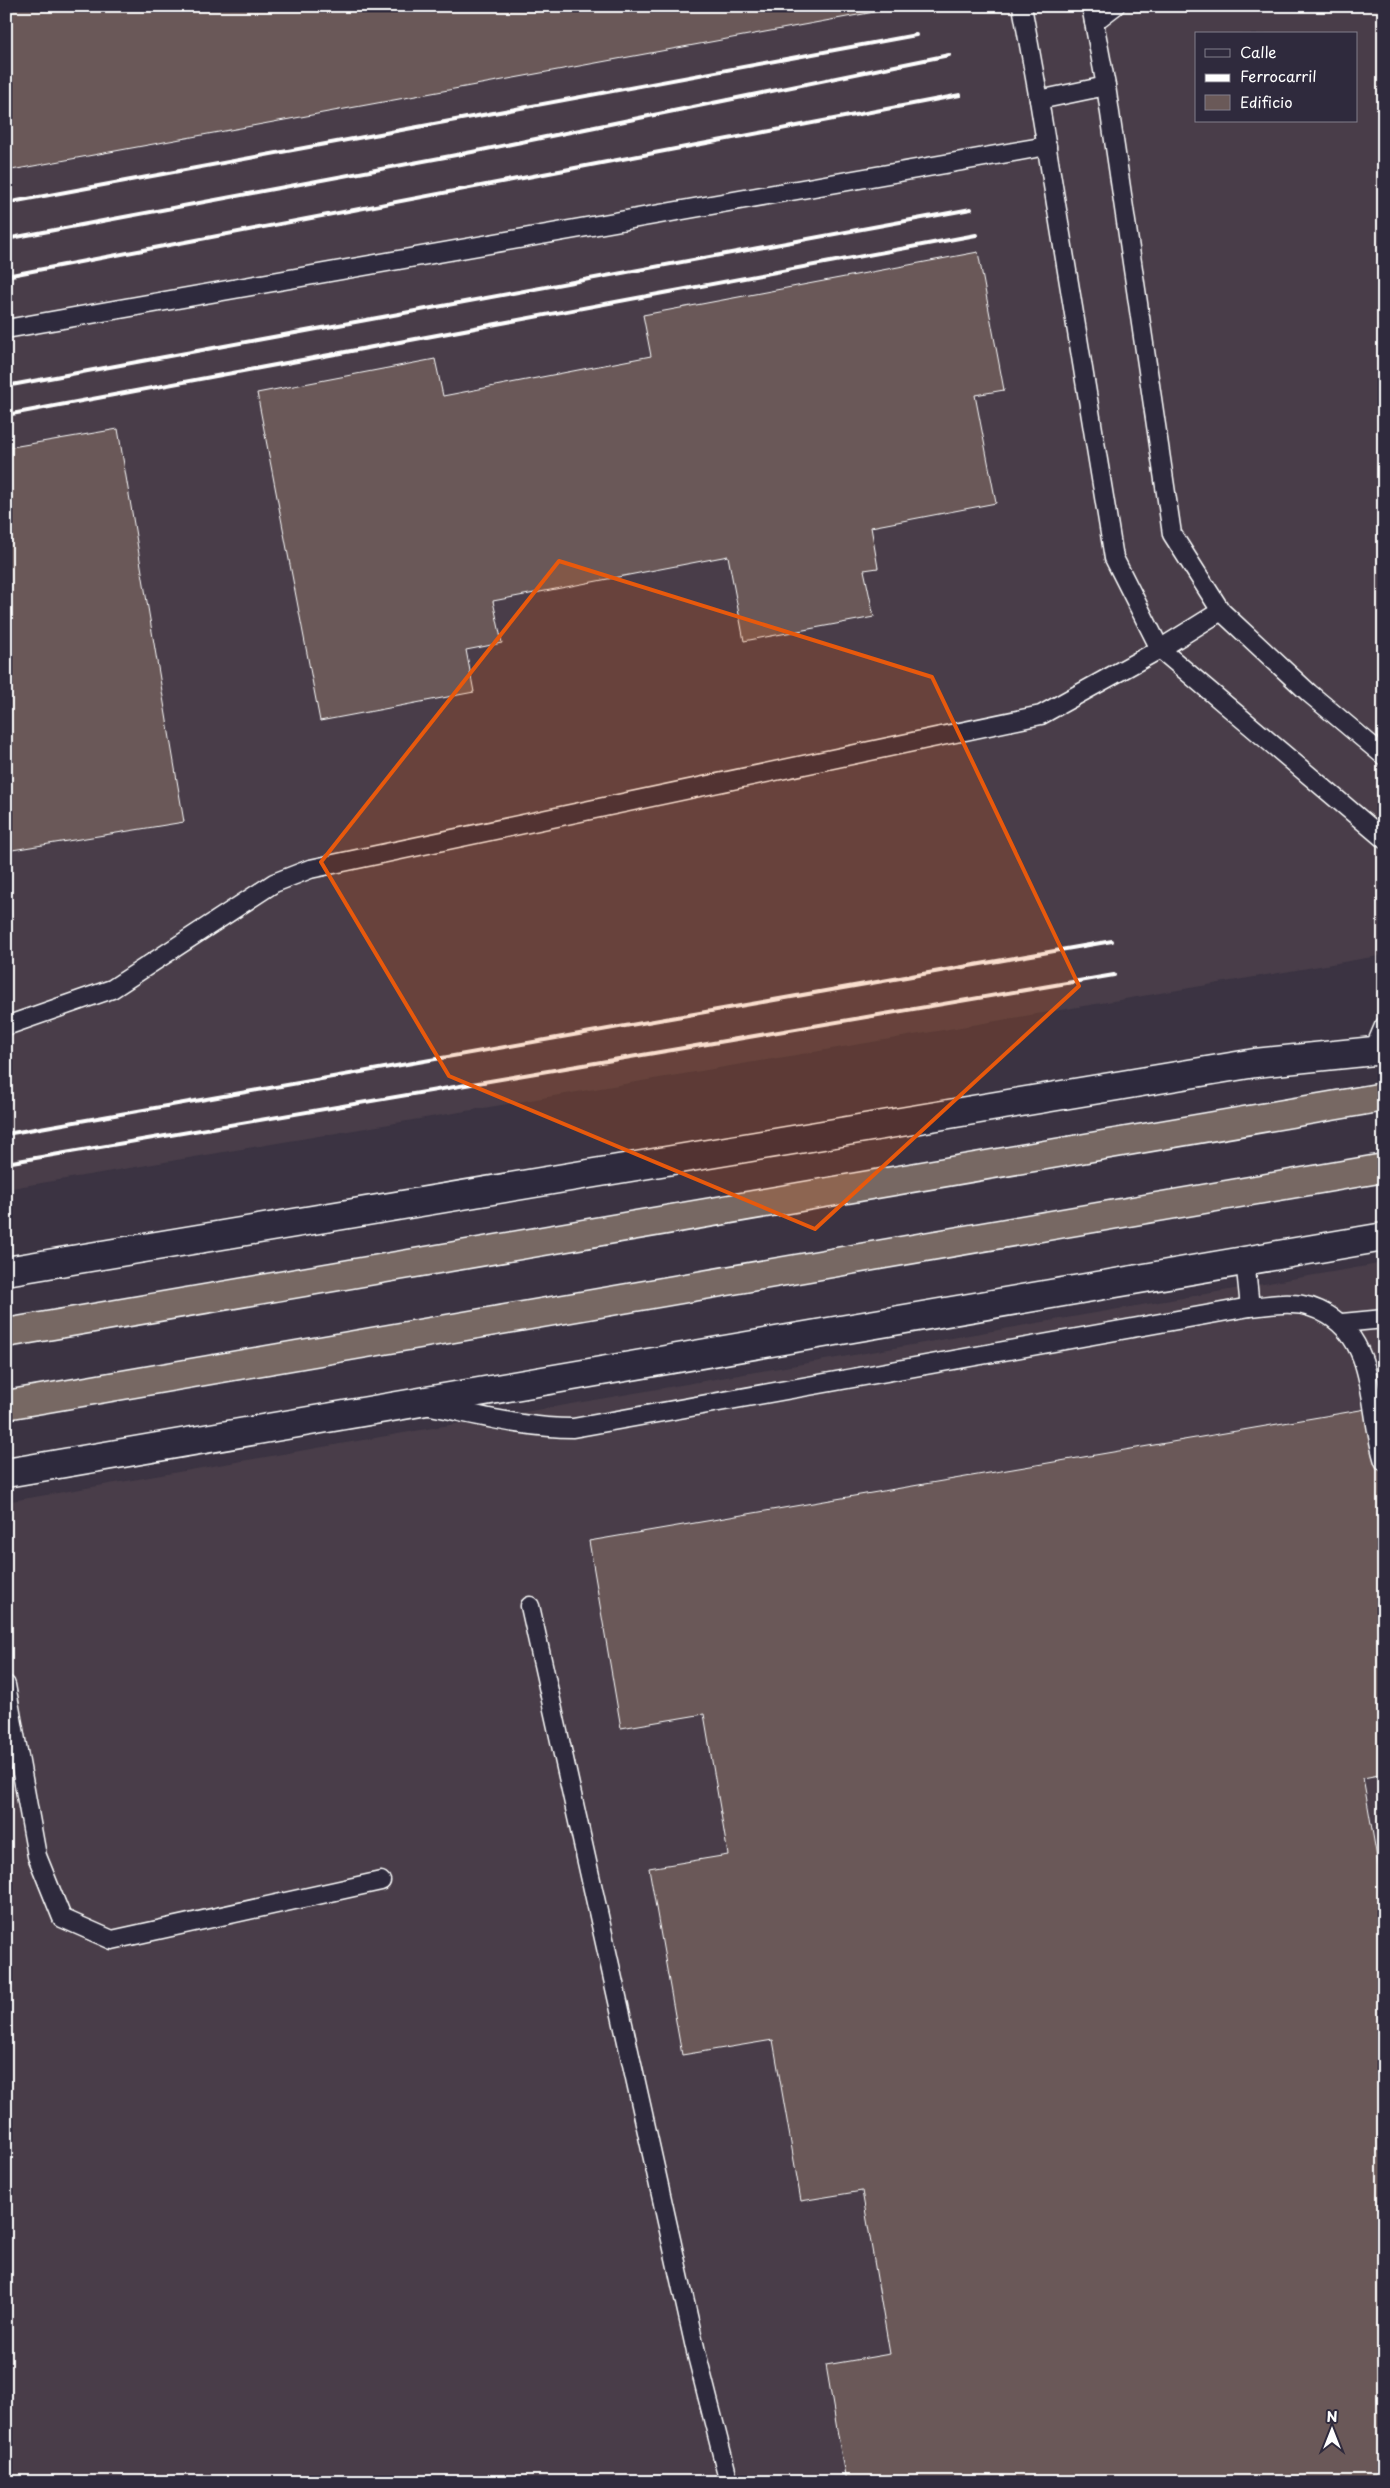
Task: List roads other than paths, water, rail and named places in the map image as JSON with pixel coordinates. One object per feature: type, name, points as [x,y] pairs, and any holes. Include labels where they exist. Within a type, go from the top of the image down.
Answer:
[{"type":"highway","points":[[6,1333],[1384,1097]]},
{"type":"highway","points":[[6,1405],[1384,1168]]},
{"type":"street","points":[[6,1271],[1255,1063],[1378,1051]]},
{"type":"street","points":[[6,1473],[1384,1237]]},
{"type":"lane","points":[[1022,6],[1047,146],[1114,558],[1160,649],[1384,839]]},
{"type":"lane","points":[[1115,6],[1093,14],[1106,86],[1172,534],[1221,611],[1309,693],[1384,756]]},
{"type":"lane","points":[[1039,100],[1106,86]]},
{"type":"lane","points":[[6,329],[1047,146]]},
{"type":"lane","points":[[6,1026],[112,989],[274,883],[310,869],[1041,715],[1160,649],[1221,611]]},
{"type":"lane","points":[[1378,1051],[1384,1026]]},
{"type":"lane","points":[[1245,1260],[1250,1307]]},
{"type":"lane","points":[[415,1403],[508,1422],[546,1428],[573,1428],[1250,1307],[1294,1304],[1320,1310],[1342,1324],[1354,1341],[1366,1370],[1384,1461]]},
{"type":"lane","points":[[1342,1324],[1384,1319]]},
{"type":"lane","points":[[530,1606],[696,2352],[729,2482]]},
{"type":"lane","points":[[6,1685],[37,1856],[62,1918],[112,1940],[381,1881]]},
{"type":"railway","points":[[6,203],[916,35]]},
{"type":"railway","points":[[6,239],[472,152],[949,55]]},
{"type":"railway","points":[[6,276],[960,95]]},
{"type":"railway","points":[[6,386],[971,209]]},
{"type":"railway","points":[[6,415],[976,235]]},
{"type":"railway","points":[[6,1134],[1112,941]]},
{"type":"railway","points":[[6,1163],[1114,975]]}]
